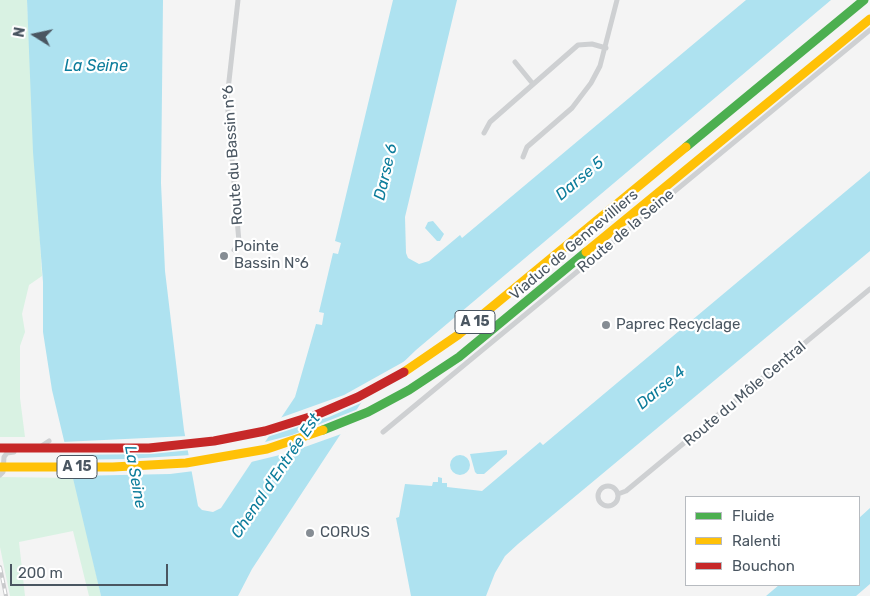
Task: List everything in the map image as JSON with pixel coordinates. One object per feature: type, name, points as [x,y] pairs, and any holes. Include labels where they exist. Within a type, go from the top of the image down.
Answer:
[{"type":"highway","name":"Viaduc de Gennevilliers","points":[[0,448],[149,448],[214,441],[265,431],[316,415],[358,397],[406,371],[458,335],[864,0]]},
{"type":"highway","name":"Viaduc de Gennevilliers","points":[[0,467],[113,467],[186,463],[227,457],[267,449],[317,433],[368,412],[409,390],[466,351],[870,19]]},
{"type":"street","name":"Route du Bassin n°6","points":[[234,250],[240,242],[227,99],[238,0]]},
{"type":"street","points":[[523,157],[526,147],[582,98],[600,66],[618,0]]},
{"type":"street","name":"Route de la Seine","points":[[383,432],[870,30]]},
{"type":"street","points":[[484,133],[490,122],[578,46],[592,44],[606,48]]},
{"type":"street","points":[[515,62],[533,84]]},
{"type":"street","name":"Route du Môle Central","points":[[618,494],[626,492],[870,289]]},
{"type":"street","points":[[0,475],[3,472],[3,461],[7,452],[38,448],[49,441]]},
{"type":"street","points":[[605,486],[611,487],[618,494],[617,500],[612,505],[606,506],[598,500],[598,493],[605,486]]},
{"type":"green space","points":[[0,0],[27,0],[42,276],[29,285],[22,314],[25,332],[20,346],[20,398],[25,437],[0,437]]},
{"type":"green space","points":[[0,477],[75,478],[101,596],[89,596],[73,531],[19,542],[25,596],[10,596],[0,547]]},
{"type":"water","points":[[27,0],[163,0],[161,183],[165,271],[184,430],[198,506],[202,510],[213,512],[221,508],[295,397],[316,324],[322,325],[324,313],[319,312],[333,253],[338,254],[341,243],[335,241],[393,0],[457,0],[405,217],[406,253],[408,258],[419,264],[429,261],[460,235],[462,238],[746,0],[831,0],[416,350],[361,403],[252,569],[238,596],[101,596],[52,390],[43,332],[43,282],[33,152]]},
{"type":"water","name":"Darse 4","points":[[870,171],[870,251],[518,544],[505,556],[495,573],[486,596],[411,596],[396,518],[399,517],[405,484],[432,486],[433,482],[438,482],[438,477],[442,478],[442,483],[447,483],[447,487],[482,491],[540,442],[543,445]]},
{"type":"water","points":[[433,221],[444,234],[440,241],[437,241],[425,228],[428,222]]},
{"type":"water","points":[[507,450],[507,454],[484,474],[477,474],[475,472],[470,454]]},
{"type":"water","points":[[460,455],[467,458],[470,465],[467,472],[460,475],[453,472],[450,465],[453,458]]},
{"type":"water","points":[[870,508],[870,584],[856,596],[766,596],[778,586],[860,586],[860,517]]},
{"type":"pier","points":[[414,356],[370,399],[329,417],[264,438],[277,419],[344,395]]},
{"type":"pier","points":[[361,408],[344,433],[288,453],[247,463],[261,443],[292,435]]},
{"type":"pier","points":[[188,436],[191,450],[151,454],[66,455],[62,442]]},
{"type":"pier","points":[[191,455],[194,471],[170,474],[72,476],[67,460],[127,459]]},
{"type":"railway","points":[[0,567],[6,596]]},
{"type":"traffic: fast","points":[[686,147],[864,0]]},
{"type":"traffic: fast","points":[[323,430],[368,412],[409,390],[459,357],[586,252]]},
{"type":"traffic: slow","points":[[586,252],[870,19]]},
{"type":"traffic: slow","points":[[404,372],[458,335],[686,147]]},
{"type":"traffic: slow","points":[[0,467],[113,467],[186,463],[267,449],[323,430]]},
{"type":"traffic: jam","points":[[0,448],[149,448],[214,441],[265,431],[316,415],[358,397],[404,372]]},
{"type":"place","name":"Pointe Bassin N°6","points":[[224,256]]},
{"type":"place","name":"Paprec Recyclage","points":[[606,325]]},
{"type":"place","name":"CORUS","points":[[310,533]]},
{"type":"water label","name":"La Seine","points":[[96,66]]},
{"type":"water label","name":"Darse 6","points":[[386,172]]},
{"type":"water label","name":"Darse 5","points":[[580,179]]},
{"type":"water label","name":"Chenal d'Entrée Est","points":[[276,476]]},
{"type":"water label","name":"La Seine","points":[[135,477]]}]
